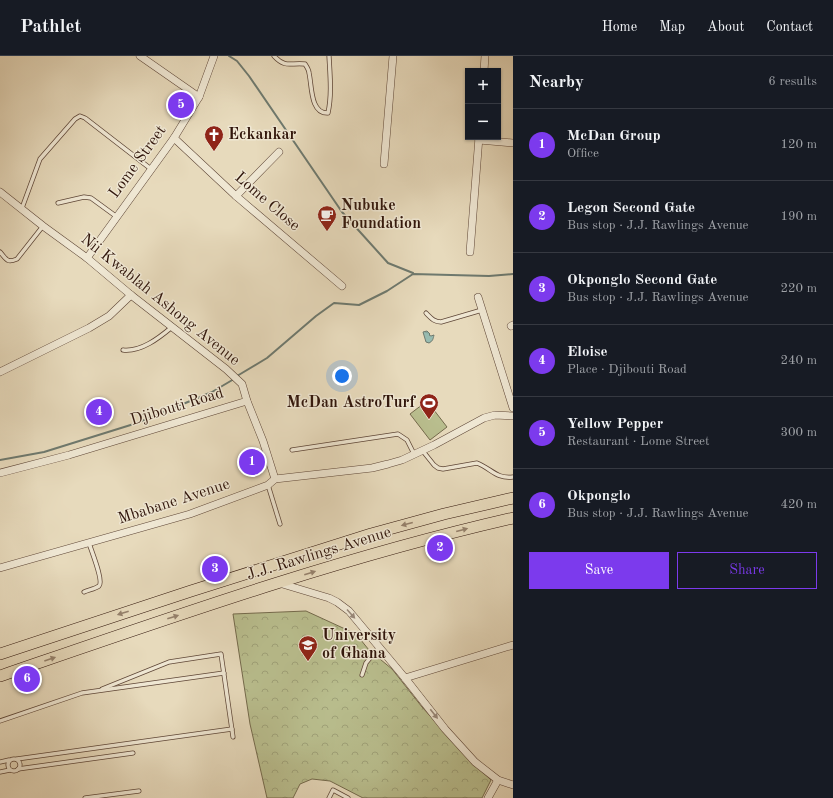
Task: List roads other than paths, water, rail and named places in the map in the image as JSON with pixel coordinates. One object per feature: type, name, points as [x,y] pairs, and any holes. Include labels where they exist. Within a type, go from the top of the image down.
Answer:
[{"type":"highway","name":"J.J. Rawlings Avenue","points":[[0,654],[206,586],[371,534],[444,514],[513,498]]},
{"type":"highway","name":"J.J. Rawlings Avenue","points":[[0,676],[156,622],[278,583],[369,555],[513,518]]},
{"type":"street","points":[[140,56],[199,97]]},
{"type":"street","name":"Lome Street","points":[[86,258],[174,138],[199,97],[214,56]]},
{"type":"street","points":[[384,164],[393,56]]},
{"type":"street","points":[[484,68],[485,56]]},
{"type":"street","name":"Lome Close","points":[[174,138],[236,196],[342,286]]},
{"type":"street","points":[[470,252],[479,140]]},
{"type":"street","points":[[493,140],[513,143]]},
{"type":"street","points":[[236,196],[279,152]]},
{"type":"street","name":"Nii Kwablah Ashong Avenue","points":[[0,192],[226,369],[242,384],[275,479]]},
{"type":"street","points":[[0,372],[90,328],[108,316],[132,295]]},
{"type":"street","points":[[478,297],[513,408]]},
{"type":"street","name":"Djibouti Road","points":[[0,472],[69,455],[247,401]]},
{"type":"street","points":[[275,479],[372,468],[402,460],[434,445],[484,418],[495,415],[513,416]]},
{"type":"street","name":"Mbabane Avenue","points":[[0,568],[190,514],[268,485],[275,479]]},
{"type":"street","points":[[278,583],[329,598],[349,611],[445,729],[475,762],[498,780],[513,785]]},
{"type":"street","points":[[405,678],[513,645]]},
{"type":"street","points":[[488,798],[498,780]]},
{"type":"lane","points":[[274,56],[283,64],[305,64],[309,71],[312,98],[323,114],[328,114],[329,107],[331,85],[329,56]]},
{"type":"lane","points":[[22,208],[40,159],[75,119],[80,116],[85,118],[151,169]]},
{"type":"lane","points":[[58,203],[91,198],[116,217]]},
{"type":"lane","points":[[0,252],[7,260],[12,262],[17,259],[43,226]]},
{"type":"lane","points":[[426,312],[433,320],[441,322],[482,310]]},
{"type":"lane","points":[[123,350],[129,351],[142,347],[158,338],[172,327]]},
{"type":"lane","points":[[292,450],[398,434],[407,440],[414,454]]},
{"type":"lane","points":[[422,450],[438,468],[443,469],[477,463],[500,476],[506,478],[513,477]]},
{"type":"lane","points":[[268,485],[280,524]]},
{"type":"lane","points":[[84,592],[98,586],[100,583],[100,577],[89,543]]},
{"type":"lane","points":[[362,675],[366,663],[379,647]]},
{"type":"lane","points":[[95,691],[169,662],[221,654],[233,737]]},
{"type":"lane","points":[[0,721],[82,693],[224,673]]},
{"type":"lane","points":[[0,762],[13,758],[17,759],[232,729]]},
{"type":"lane","points":[[0,772],[133,753]]},
{"type":"lane","points":[[17,759],[20,763],[18,769]]},
{"type":"lane","points":[[9,760],[7,764],[10,770]]},
{"type":"lane","points":[[85,798],[139,790]]},
{"type":"lane","points":[[329,798],[333,790],[348,798]]},
{"type":"water","points":[[427,331],[430,334],[429,335],[434,335],[432,341],[429,343],[426,342],[423,332]]},
{"type":"waterway","points":[[229,56],[237,61],[249,76],[342,212],[388,263],[413,273]]},
{"type":"waterway","points":[[237,376],[267,358],[316,316],[334,303],[359,305],[387,291],[413,274],[489,276],[513,274]]},
{"type":"waterway","points":[[0,460],[44,452],[137,423],[212,392],[234,379]]},
{"type":"place","name":"Yellow Pepper","points":[[181,105]]},
{"type":"place","name":"Eckankar","points":[[214,152]]},
{"type":"place","name":"Nubuke Foundation","points":[[327,232]]},
{"type":"place","name":"Eloise","points":[[99,412]]},
{"type":"place","name":"McDan AstroTurf","points":[[429,420]]},
{"type":"place","name":"McDan Group","points":[[252,462]]},
{"type":"place","name":"Legon Second Gate","points":[[440,548]]},
{"type":"place","name":"Okponglo Second Gate","points":[[215,569]]},
{"type":"place","name":"University of Ghana","points":[[308,662]]},
{"type":"place","name":"Okponglo","points":[[27,679]]}]
